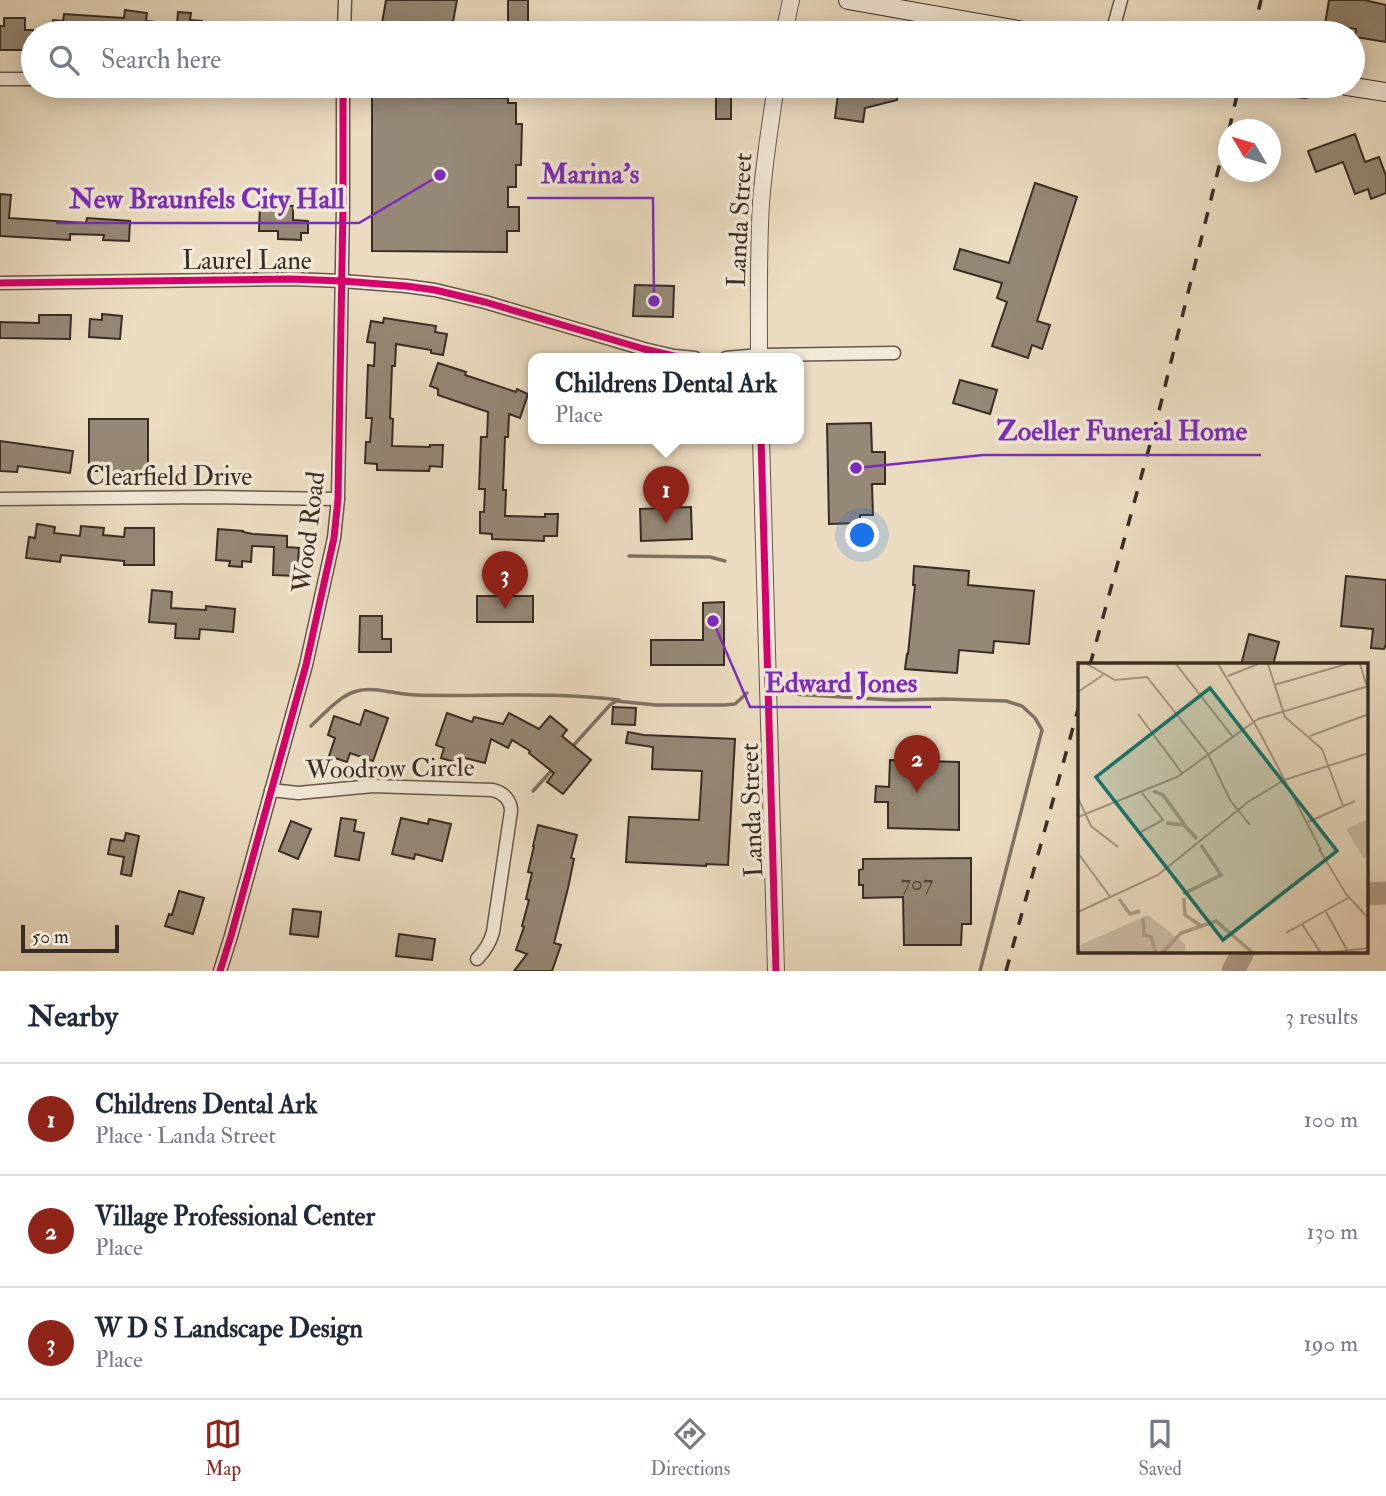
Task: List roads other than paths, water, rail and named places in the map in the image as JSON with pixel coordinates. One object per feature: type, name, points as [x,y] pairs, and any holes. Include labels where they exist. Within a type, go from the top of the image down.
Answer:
[{"type":"main road","points":[[848,0],[967,21]]},
{"type":"main road","points":[[1365,89],[1386,92]]},
{"type":"street","points":[[344,21],[345,0]]},
{"type":"street","points":[[786,21],[791,0]]},
{"type":"street","points":[[1115,21],[1121,0]]},
{"type":"street","points":[[0,79],[21,79]]},
{"type":"street","name":"Wood Road","points":[[220,971],[306,665],[334,538],[338,499],[343,98]]},
{"type":"street","name":"Landa Street","points":[[759,353],[761,203],[774,98]]},
{"type":"street","name":"Laurel Lane","points":[[0,283],[291,279],[406,286],[485,302],[661,353]]},
{"type":"street","points":[[804,355],[894,354]]},
{"type":"street","name":"Landa Street","points":[[761,444],[776,971]]},
{"type":"street","name":"Clearfield Drive","points":[[0,499],[338,499]]},
{"type":"street","name":"Woodrow Circle","points":[[271,790],[298,793],[373,786],[492,790],[502,793],[509,802],[510,811],[493,932],[490,943],[477,960]]},
{"type":"waterway","points":[[629,556],[710,557],[725,561]]},
{"type":"waterway","points":[[311,726],[344,696],[364,690],[416,695],[543,695],[619,700]]},
{"type":"waterway","points":[[572,747],[616,701],[656,705],[724,705],[735,704],[747,693]]},
{"type":"waterway","points":[[791,694],[893,700],[1006,701],[1022,706],[1035,718],[1042,730],[980,971]]},
{"type":"waterway","points":[[533,791],[553,769]]},
{"type":"waterway","points":[[1368,894],[1386,893]]},
{"type":"waterway","points":[[1233,971],[1242,954]]},
{"type":"railway","points":[[1256,21],[1261,0]]},
{"type":"railway","points":[[1232,119],[1236,98]]},
{"type":"railway","points":[[1091,663],[1158,415],[1218,171]]},
{"type":"railway","points":[[1006,971],[1078,709]]},
{"type":"place","name":"New Braunfels City Hall","points":[[440,175]]},
{"type":"place","name":"Marina's","points":[[654,301]]},
{"type":"place","name":"Zoeller Funeral Home","points":[[856,468]]},
{"type":"place","name":"Childrens Dental Ark","points":[[666,524]]},
{"type":"place","name":"W D S Landscape Design","points":[[505,609]]},
{"type":"place","name":"Edward Jones","points":[[713,621]]},
{"type":"place","name":"Village Professional Center","points":[[917,793]]}]
